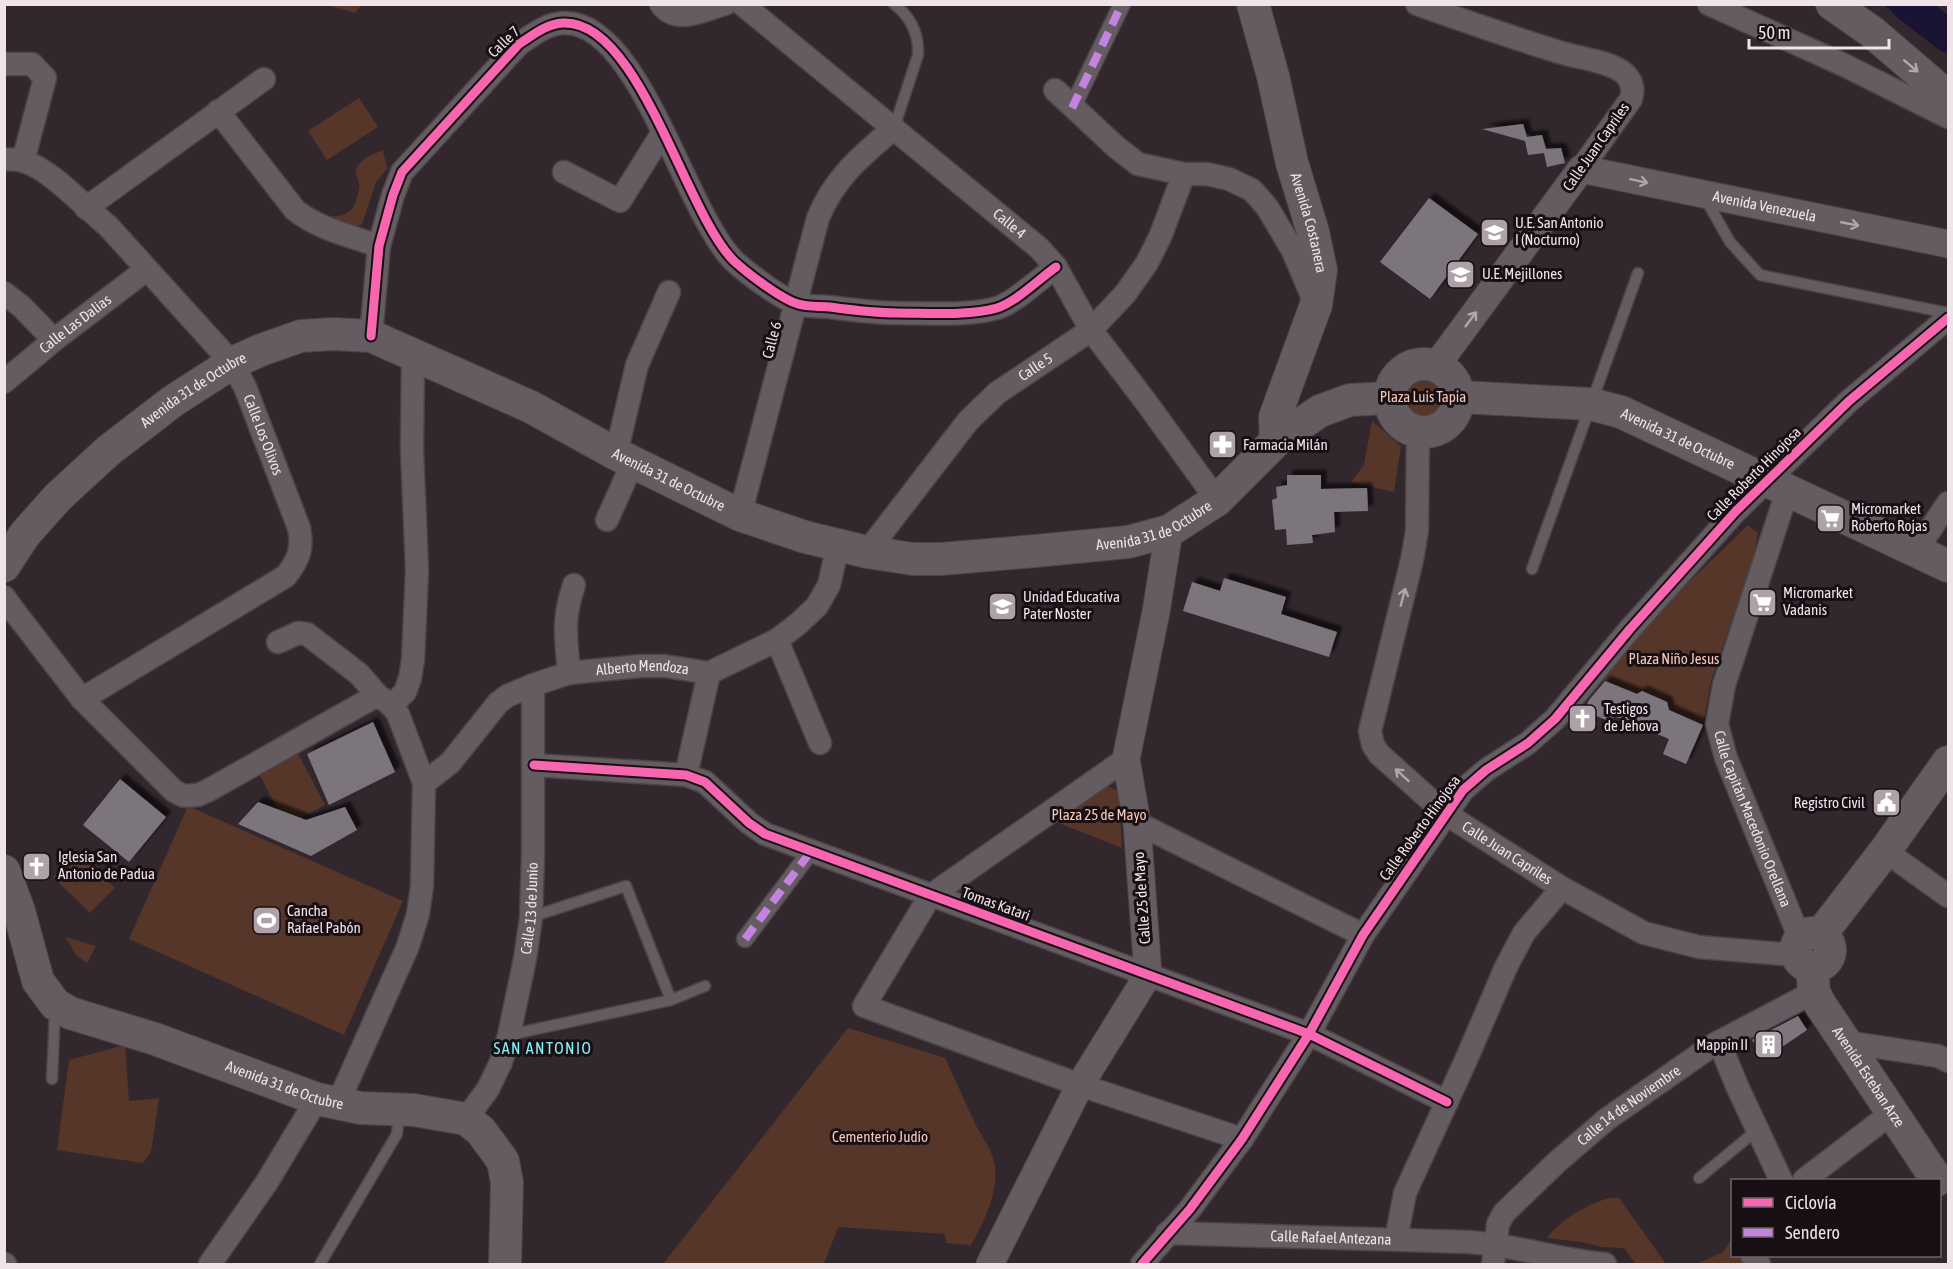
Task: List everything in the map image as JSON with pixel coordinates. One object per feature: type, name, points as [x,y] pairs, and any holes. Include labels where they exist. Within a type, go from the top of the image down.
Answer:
[{"type":"main road","points":[[1832,4],[1872,32],[1948,97]]},
{"type":"main road","name":"Avenida Costanera","points":[[1253,7],[1321,270],[1316,305],[1275,417],[1276,441]]},
{"type":"main road","name":"Avenida 31 de Octubre","points":[[4,566],[25,534],[58,497],[108,451],[173,400],[232,363],[301,336],[333,334],[371,336],[531,407],[624,458],[740,515],[804,537],[853,549],[913,559],[941,559],[1128,542],[1169,531],[1217,500],[1276,441],[1320,411],[1350,400],[1389,398]]},
{"type":"main road","points":[[1423,363],[1436,366],[1448,373],[1456,384],[1459,397],[1454,415],[1442,428],[1430,432],[1418,432],[1397,421],[1391,410],[1389,398],[1392,385],[1399,374],[1423,363]]},
{"type":"main road","name":"Avenida 31 de Octubre","points":[[1459,397],[1590,404],[1621,412],[1948,566]]},
{"type":"main road","points":[[1809,957],[1948,762]]},
{"type":"main road","name":"Avenida 31 de Octubre","points":[[4,871],[12,913],[38,981],[55,1004],[70,1013],[155,1039],[327,1101],[361,1108],[414,1110],[466,1119]]},
{"type":"main road","name":"Avenida Esteban Arze","points":[[1809,957],[1845,1042],[1936,1179]]},
{"type":"main road","points":[[466,1119],[493,1144],[503,1161],[507,1183],[506,1264]]},
{"type":"street","points":[[661,4],[664,9],[683,15],[696,14],[725,4]]},
{"type":"street","name":"Calle 4","points":[[742,4],[1039,248],[1056,267],[1091,330],[1217,500]]},
{"type":"street","points":[[1072,108],[1122,4]]},
{"type":"street","name":"Calle Juan Capriles","points":[[1418,4],[1561,53],[1612,66],[1623,72],[1631,81],[1633,91],[1631,99],[1581,170],[1436,366]]},
{"type":"street","points":[[1709,4],[1844,65],[1948,117]]},
{"type":"street","name":"Calle 7","points":[[371,336],[379,246],[402,172],[519,44],[541,28],[564,23],[589,27],[614,50],[633,73],[687,185],[721,244],[734,261],[797,304]]},
{"type":"street","points":[[4,64],[32,64],[45,78],[14,160]]},
{"type":"street","points":[[86,208],[264,80]]},
{"type":"street","points":[[1054,90],[1137,164],[1184,174],[1207,174],[1229,178],[1252,190],[1268,207],[1292,249],[1316,305]]},
{"type":"street","points":[[218,111],[295,210],[308,220],[379,246]]},
{"type":"street","name":"Calle 6","points":[[740,515],[818,218],[836,182],[894,128]]},
{"type":"street","points":[[564,172],[620,201],[663,132]]},
{"type":"street","name":"Calle Los Olivos","points":[[14,160],[51,175],[108,226],[232,363],[245,387],[302,541],[301,553],[297,562],[286,576],[82,699]]},
{"type":"street","name":"Avenida Venezuela","points":[[1581,170],[1948,243]]},
{"type":"street","name":"Calle 5","points":[[853,549],[968,421],[997,393],[1091,330],[1125,294],[1147,263],[1160,237],[1184,174]]},
{"type":"street","points":[[797,304],[882,313],[981,311],[998,308],[1056,267]]},
{"type":"street","name":"Calle Las Dalias","points":[[4,382],[54,339],[147,270]]},
{"type":"street","points":[[607,520],[624,458],[637,365],[669,292]]},
{"type":"street","points":[[4,293],[21,306],[54,339]]},
{"type":"street","name":"Calle Roberto Hinojosa","points":[[1142,1264],[1190,1209],[1242,1138],[1309,1034],[1363,934],[1463,790],[1472,781],[1528,743],[1556,719],[1670,583],[1736,511],[1777,487],[1849,401],[1948,318]]},
{"type":"street","points":[[4,597],[82,699],[174,791],[184,796],[198,795],[209,790],[374,698],[386,701],[405,692],[410,678],[412,660],[417,570],[412,449],[413,356]]},
{"type":"street","name":"Calle Juan Capriles","points":[[1418,432],[1416,531],[1412,560],[1370,731],[1373,745],[1379,754],[1446,814],[1562,888],[1644,933],[1699,946],[1809,957]]},
{"type":"street","name":"Calle Capitán Macedonio Orellana","points":[[1777,487],[1724,685],[1717,724],[1726,758],[1809,957]]},
{"type":"street","points":[[1916,551],[1948,503]]},
{"type":"street","name":"Calle 25 de Mayo","points":[[1148,975],[1137,823],[1126,759],[1156,612],[1169,531]]},
{"type":"street","name":"Alberto Mendoza","points":[[424,783],[450,763],[498,703],[507,696],[532,685],[569,673],[641,666],[665,666],[709,673],[777,640],[817,606],[853,549]]},
{"type":"street","points":[[569,673],[565,630],[566,613],[574,585]]},
{"type":"street","points":[[210,1264],[327,1101],[408,946],[418,914],[422,886],[424,783],[398,714],[359,674],[307,633],[298,633],[278,642]]},
{"type":"street","points":[[777,640],[820,743]]},
{"type":"street","points":[[686,774],[709,673]]},
{"type":"street","name":"Calle 13 de Junio","points":[[466,1119],[488,1089],[497,1071],[509,1035],[525,959],[531,918],[534,765],[532,685]]},
{"type":"street","points":[[1126,759],[930,896],[864,1006],[1080,1085],[1242,1138]]},
{"type":"street","name":"Tomas Katari","points":[[534,765],[686,774],[705,782],[749,823],[765,834],[1309,1034],[1448,1102]]},
{"type":"street","points":[[1137,823],[1363,934]]},
{"type":"street","points":[[745,939],[811,851]]},
{"type":"street","points":[[1885,851],[1948,896]]},
{"type":"street","points":[[1396,1239],[1405,1193],[1448,1102],[1506,967],[1524,933],[1562,888]]},
{"type":"street","name":"Calle 14 de Noviembre","points":[[1493,1254],[1498,1224],[1503,1213],[1557,1162],[1607,1119],[1719,1042],[1809,957]]},
{"type":"street","points":[[990,1264],[1080,1085],[1148,975]]},
{"type":"street","points":[[1719,1042],[1781,1179]]},
{"type":"street","points":[[1845,1042],[1938,1056],[1948,1061]]},
{"type":"street","points":[[1805,1179],[1893,1112]]},
{"type":"street","name":"Calle Rafael Antezana","points":[[1167,1233],[1396,1239],[1493,1254],[1605,1264]]},
{"type":"lane","points":[[894,4],[916,30],[919,43],[918,55],[894,128]]},
{"type":"lane","points":[[1704,195],[1730,242],[1760,275],[1948,313]]},
{"type":"lane","points":[[1532,569],[1638,273]]},
{"type":"lane","points":[[531,918],[626,886],[671,1000]]},
{"type":"lane","points":[[509,1035],[671,1000],[705,986]]},
{"type":"lane","points":[[52,1079],[55,1004]]},
{"type":"lane","points":[[320,1264],[397,1134],[399,1110]]},
{"type":"lane","points":[[1699,1178],[1757,1130]]},
{"type":"green space","points":[[360,4],[361,5],[355,13],[327,5]]},
{"type":"green space","points":[[359,98],[378,127],[327,160],[308,131]]},
{"type":"green space","points":[[383,150],[387,169],[376,182],[362,224],[356,226],[310,213],[339,216],[350,211],[359,188],[355,173],[358,165],[364,159]]},
{"type":"green space","name":"Plaza Luis Tapia","points":[[1423,376],[1438,382],[1444,397],[1438,412],[1423,418],[1408,412],[1402,397],[1408,382]]},
{"type":"green space","points":[[1372,421],[1401,446],[1394,492],[1351,482],[1364,465]]},
{"type":"green space","name":"Plaza Niño Jesus","points":[[1748,525],[1758,533],[1754,556],[1711,681],[1703,725],[1669,710],[1666,702],[1643,691],[1637,694],[1598,678],[1688,583]]},
{"type":"green space","points":[[294,746],[325,805],[286,826],[255,766]]},
{"type":"green space","name":"Plaza 25 de Mayo","points":[[1103,784],[1119,791],[1122,848],[1051,820]]},
{"type":"green space","name":"Cancha Rafael Pabón","points":[[188,806],[403,901],[344,1035],[129,939]]},
{"type":"green space","points":[[78,852],[115,888],[90,913],[53,877]]},
{"type":"green space","points":[[65,937],[96,946],[87,963],[77,956]]},
{"type":"green space","name":"Cementerio Judío","points":[[848,1028],[945,1058],[991,1153],[995,1168],[991,1203],[971,1245],[946,1243],[945,1234],[838,1227],[824,1264],[663,1264]]},
{"type":"green space","points":[[125,1045],[129,1101],[159,1098],[151,1152],[143,1163],[57,1150],[69,1060]]},
{"type":"green space","points":[[1608,1198],[1619,1198],[1666,1264],[1636,1264],[1624,1248],[1602,1247],[1547,1238],[1560,1224],[1574,1214]]},
{"type":"green space","points":[[1731,1240],[1731,1257],[1749,1257],[1756,1264],[1697,1264],[1723,1252]]},
{"type":"shaded area","points":[[1884,5],[1907,5],[1948,36],[1948,54]]},
{"type":"building","points":[[1523,124],[1527,137],[1542,135],[1546,149],[1561,148],[1565,163],[1547,167],[1544,153],[1528,155],[1525,141],[1482,129]]},
{"type":"building","points":[[1429,198],[1478,234],[1430,299],[1380,262]]},
{"type":"building","points":[[1287,475],[1321,475],[1321,489],[1367,488],[1368,511],[1334,512],[1335,532],[1312,535],[1313,543],[1287,545],[1286,529],[1275,530],[1272,500],[1277,498],[1276,487],[1287,485]]},
{"type":"building","points":[[1224,578],[1286,597],[1281,614],[1337,632],[1329,657],[1183,611],[1192,582],[1220,591]]},
{"type":"building","points":[[1605,681],[1637,694],[1642,691],[1667,702],[1669,710],[1703,725],[1686,764],[1663,754],[1669,739],[1614,716],[1611,722],[1584,711],[1589,700]]},
{"type":"building","points":[[373,722],[395,772],[329,805],[307,754]]},
{"type":"building","points":[[120,779],[166,817],[129,862],[83,825]]},
{"type":"building","points":[[258,802],[306,820],[345,807],[357,830],[311,856],[238,824]]},
{"type":"building","name":"Mappin II","points":[[1798,1016],[1807,1030],[1764,1059],[1752,1040]]},
{"type":"waterway","points":[[1907,4],[1948,36]]},
{"type":"marked path","points":[[1072,108],[1122,4]]},
{"type":"marked path","points":[[745,939],[811,851]]},
{"type":"cycle path","points":[[371,336],[379,246],[402,172],[519,44],[545,28],[563,23],[590,30],[615,52],[638,84],[659,122],[697,203],[716,237],[734,261],[764,285],[791,301],[806,306],[880,312],[986,311],[1020,296],[1056,267]]},
{"type":"cycle path","points":[[1142,1264],[1190,1209],[1242,1139],[1309,1034],[1363,935],[1463,790],[1486,770],[1528,743],[1555,719],[1630,629],[1736,511],[1849,401],[1948,318]]},
{"type":"cycle path","points":[[534,765],[686,775],[705,782],[749,823],[765,834],[1309,1034],[1447,1102]]},
{"type":"place","name":"U.E. San Antonio I (Nocturno)","points":[[1494,232]]},
{"type":"place","name":"U.E. Mejillones","points":[[1461,274]]},
{"type":"place","name":"Farmacia Milán","points":[[1222,445]]},
{"type":"place","name":"Micromarket Roberto Rojas","points":[[1830,518]]},
{"type":"place","name":"Micromarket Vadanis","points":[[1762,602]]},
{"type":"place","name":"Unidad Educativa Pater Noster","points":[[1002,606]]},
{"type":"place","name":"Testigos de Jehova","points":[[1583,718]]},
{"type":"place","name":"Registro Civil","points":[[1886,803]]},
{"type":"place","name":"Iglesia San Antonio de Padua","points":[[37,866]]},
{"type":"place","name":"Cancha Rafael Pabón","points":[[266,920]]},
{"type":"place","name":"Mappin II","points":[[1769,1045]]},
{"type":"district","name":"SAN ANTONIO","points":[[543,1048]]}]
